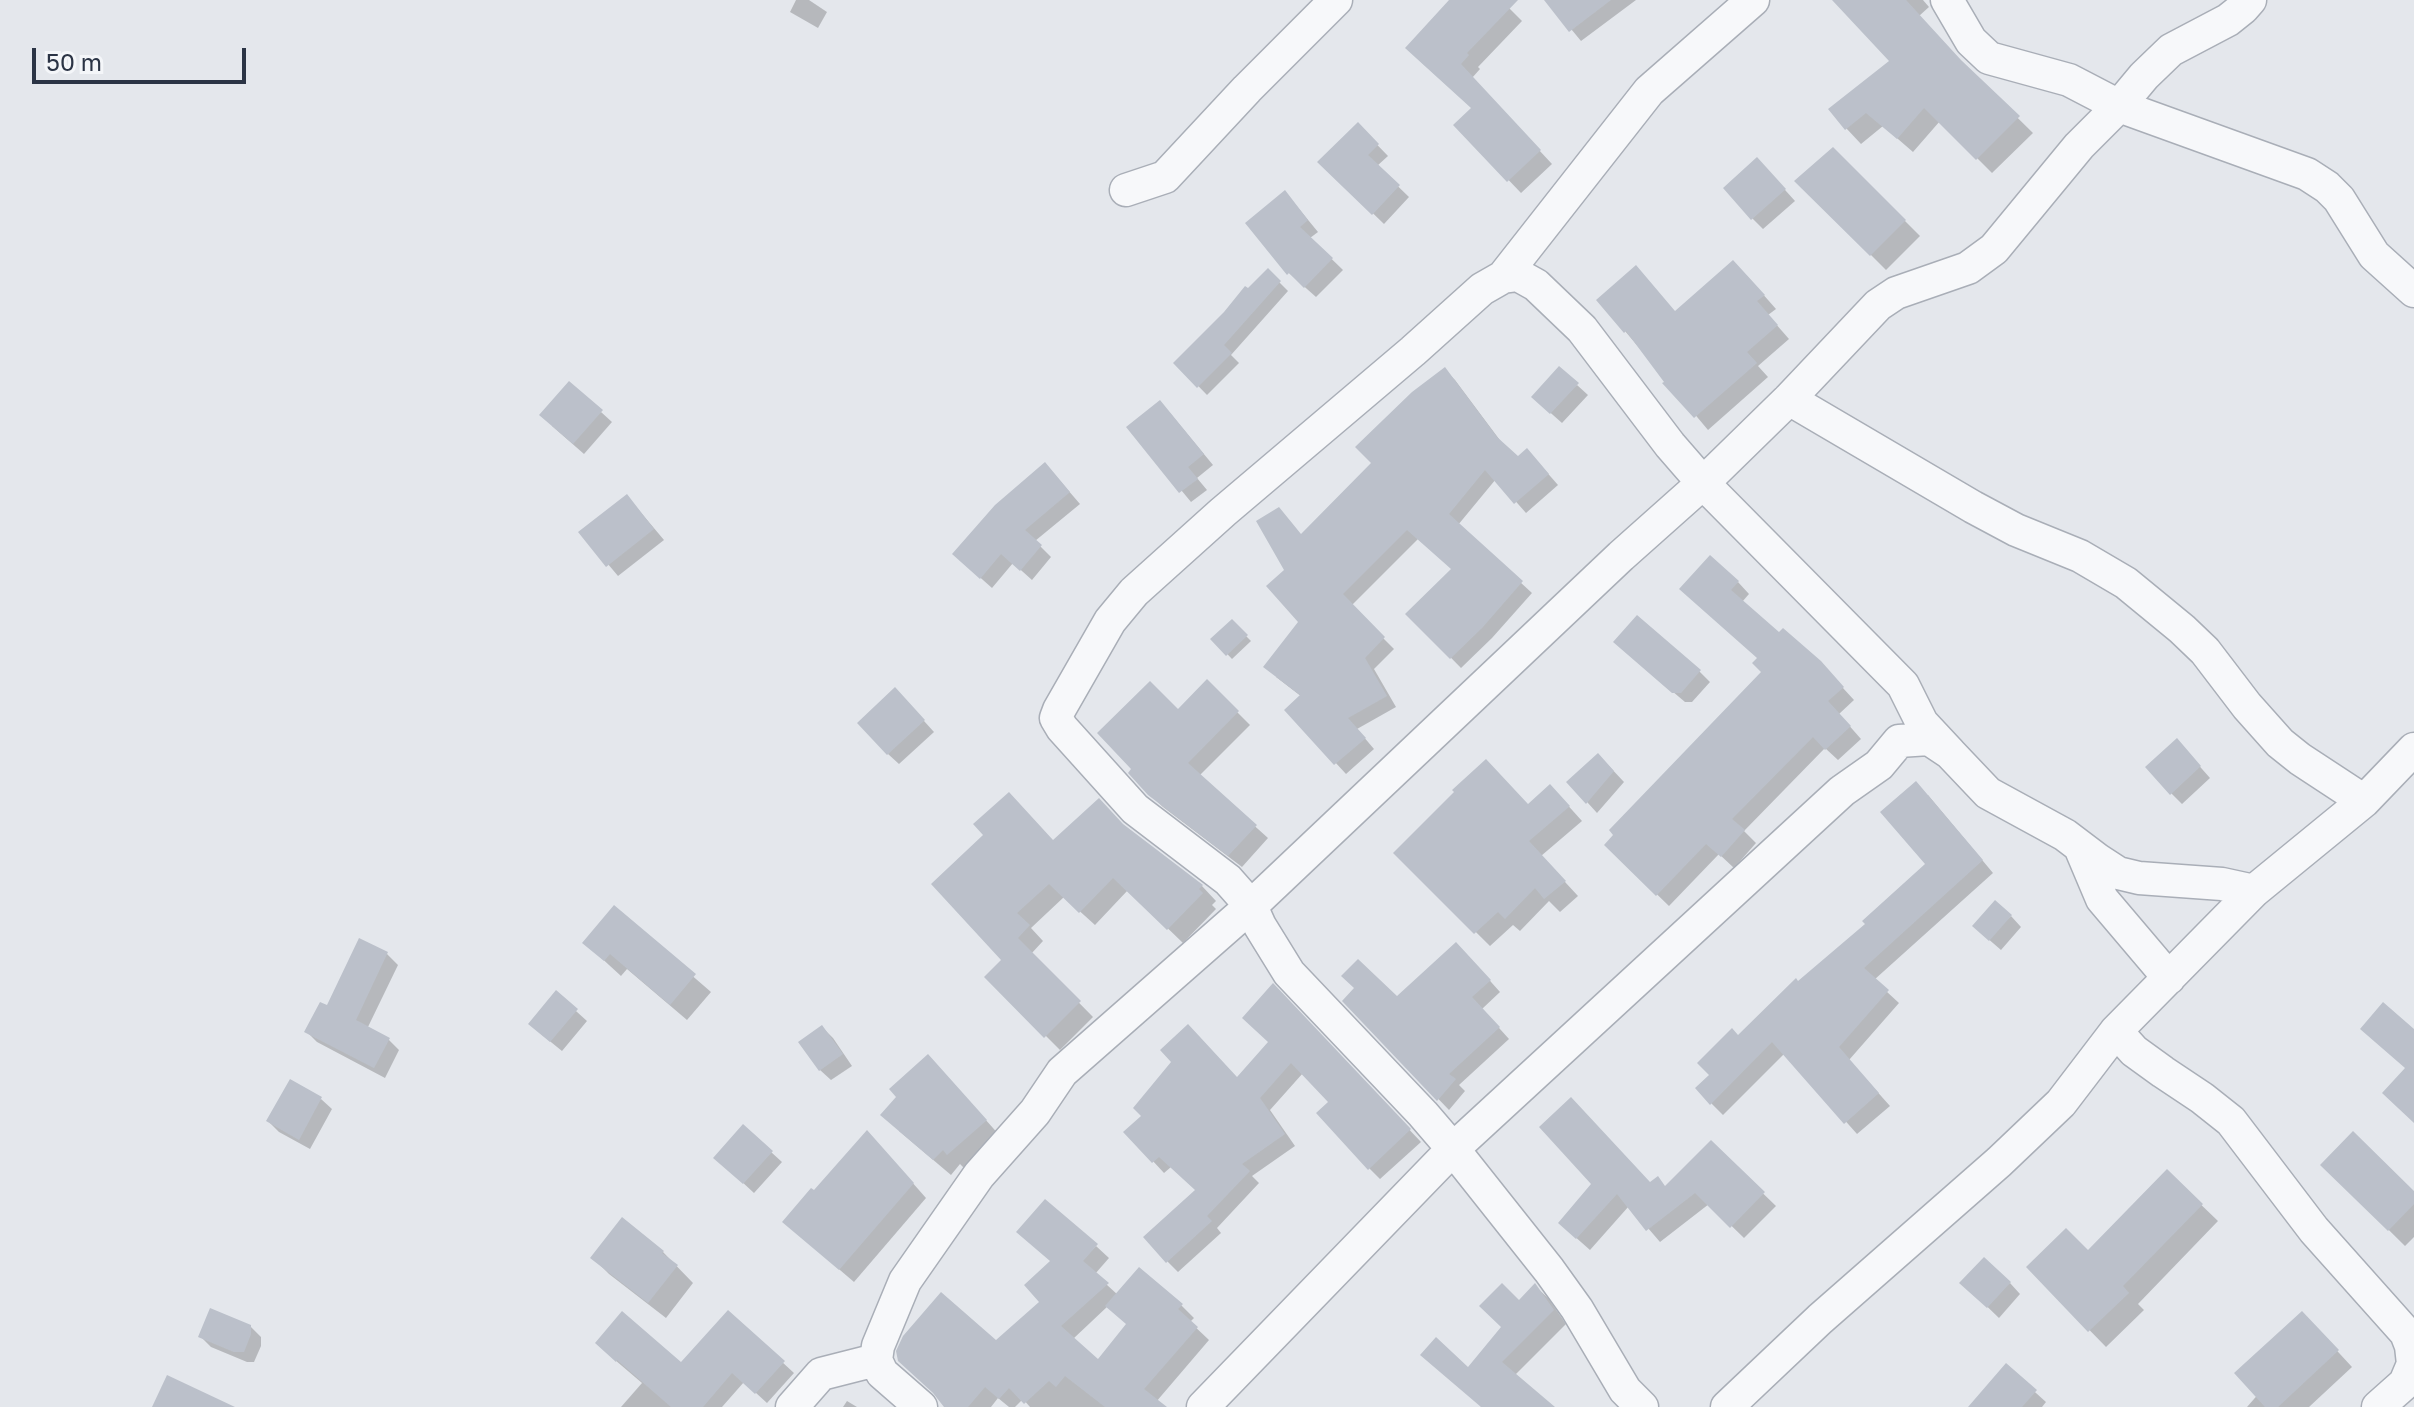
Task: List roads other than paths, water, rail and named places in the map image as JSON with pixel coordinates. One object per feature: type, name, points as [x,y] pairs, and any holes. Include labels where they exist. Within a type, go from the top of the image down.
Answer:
[{"type":"street","points":[[1126,190],[1165,177],[1336,0]]},
{"type":"street","points":[[1642,1407],[1625,1390],[1577,1309],[1549,1270],[1453,1149],[1289,973],[1251,906],[1228,880],[1135,809],[1056,718],[1110,621],[1134,592],[1482,289],[1503,277],[1649,91],[1753,0]]},
{"type":"street","points":[[1947,0],[1971,41],[1989,58],[2069,80],[2119,106],[2307,174],[2339,199],[2374,255],[2414,291]]},
{"type":"street","points":[[921,1407],[882,1373],[876,1360],[878,1346],[905,1281],[979,1175],[1035,1112],[1062,1072],[1251,906],[1621,556],[1703,483],[1789,399],[1878,305],[1896,293],[1968,268],[1994,249],[2079,146],[2144,76],[2171,50],[2228,20],[2250,0]]},
{"type":"street","points":[[1503,277],[1518,275],[1536,285],[1582,329],[1641,409],[1703,483],[1903,685],[1922,723],[1988,793],[2065,835],[2118,873],[2139,878],[2222,884],[2254,891]]},
{"type":"street","points":[[1789,399],[1973,507],[2016,530],[2080,556],[2126,583],[2205,651],[2280,743],[2364,801]]},
{"type":"street","points":[[1203,1407],[1453,1149],[1729,892],[1842,791],[1879,765],[1899,741],[1929,739],[1950,753]]},
{"type":"street","points":[[1727,1407],[1820,1319],[1999,1162],[2061,1103],[2116,1031],[2254,891],[2364,801],[2414,749]]},
{"type":"street","points":[[2080,847],[2102,899],[2169,978]]},
{"type":"street","points":[[2116,1031],[2134,1051],[2231,1121],[2314,1230],[2410,1329],[2413,1364],[2405,1383],[2378,1407]]},
{"type":"street","points":[[792,1407],[821,1374],[876,1360]]}]
